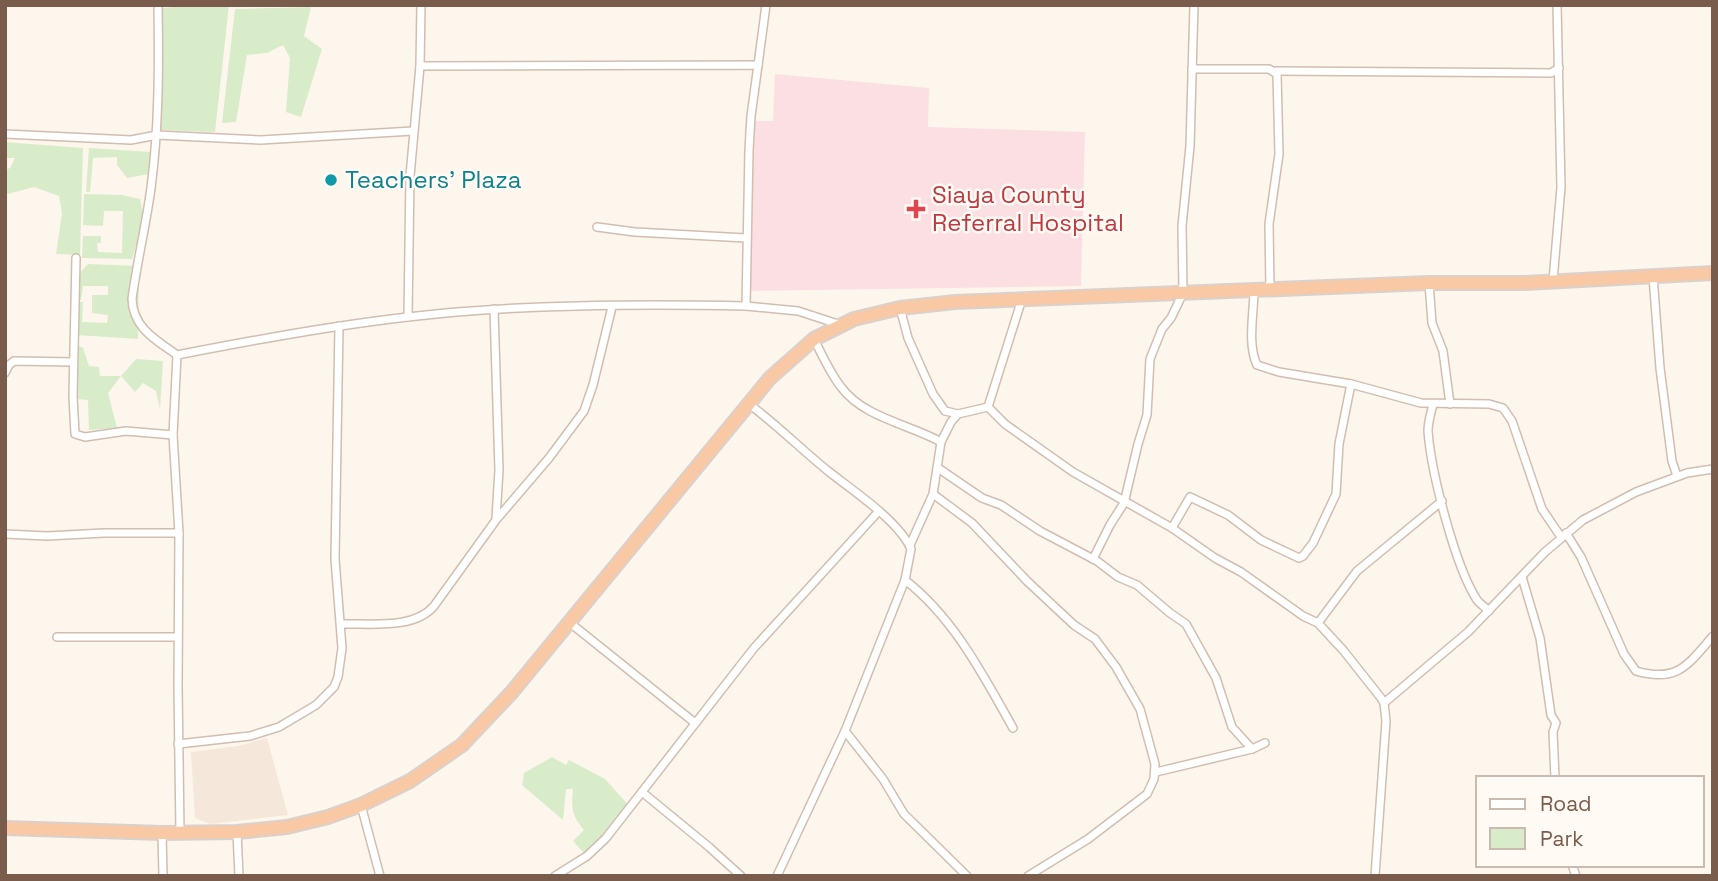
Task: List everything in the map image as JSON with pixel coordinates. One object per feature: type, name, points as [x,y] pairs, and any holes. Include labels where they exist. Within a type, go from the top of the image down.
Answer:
[{"type":"highway","points":[[5,828],[180,833],[237,832],[306,824],[361,805],[410,781],[462,744],[512,692],[781,367],[814,339],[867,314],[955,302],[1429,283],[1466,285],[1713,273]]},
{"type":"street","points":[[158,5],[157,135],[132,299],[136,320],[177,355],[339,326],[494,309],[746,306],[807,312],[842,325]]},
{"type":"street","points":[[408,317],[413,131],[420,66],[421,5]]},
{"type":"street","points":[[746,306],[751,116],[766,5]]},
{"type":"street","points":[[1093,559],[1124,503],[1147,415],[1150,359],[1162,330],[1183,293],[1182,226],[1189,146],[1194,5]]},
{"type":"street","points":[[1553,281],[1561,187],[1557,5]]},
{"type":"street","points":[[420,66],[758,65]]},
{"type":"street","points":[[1192,69],[1550,73],[1559,68]]},
{"type":"street","points":[[1270,290],[1269,224],[1279,154],[1276,71]]},
{"type":"street","points":[[5,134],[131,140],[157,135],[261,140],[413,131]]},
{"type":"street","points":[[597,227],[635,232],[746,238]]},
{"type":"street","points":[[76,258],[73,362],[75,434],[85,437],[126,431],[173,435]]},
{"type":"street","points":[[1653,276],[1670,452],[1677,476]]},
{"type":"street","points":[[1429,283],[1432,323],[1443,351],[1450,404]]},
{"type":"street","points":[[1254,290],[1253,339],[1257,365],[1279,372],[1350,384],[1409,401],[1494,405],[1509,413],[1542,509],[1581,557],[1624,654],[1636,671],[1655,676],[1673,674],[1689,663],[1713,636]]},
{"type":"street","points":[[988,407],[1022,299]]},
{"type":"street","points":[[341,624],[401,622],[430,611],[496,520],[549,458],[584,411],[612,307]]},
{"type":"street","points":[[900,308],[908,338],[933,394],[945,411],[958,414],[988,407]]},
{"type":"street","points":[[494,309],[499,470],[496,520]]},
{"type":"street","points":[[178,744],[232,739],[279,727],[316,705],[334,687],[338,677],[342,648],[335,539],[339,326]]},
{"type":"street","points":[[814,339],[841,387],[853,398],[883,417],[941,442]]},
{"type":"street","points":[[177,355],[173,435],[179,533],[180,833]]},
{"type":"street","points":[[5,373],[14,361],[73,362]]},
{"type":"street","points":[[1172,528],[1190,497],[1228,515],[1243,528],[1277,549],[1299,558],[1303,556],[1313,543],[1336,494],[1339,444],[1350,384]]},
{"type":"street","points":[[748,404],[828,471],[869,501],[909,545]]},
{"type":"street","points":[[1433,404],[1429,431],[1442,501],[1470,585],[1478,602],[1489,611]]},
{"type":"street","points":[[988,407],[1005,424],[1065,466],[1124,503],[1172,528],[1303,616],[1318,623],[1352,660],[1384,703],[1386,721],[1375,876]]},
{"type":"street","points":[[777,876],[845,731],[905,580],[910,562],[909,545],[933,494],[941,442],[958,414]]},
{"type":"street","points":[[938,468],[982,498],[1001,505],[1040,531],[1093,559],[1109,572],[1138,584],[1186,624],[1212,668],[1232,727],[1252,749]]},
{"type":"street","points":[[1384,703],[1468,632],[1563,535],[1583,520],[1611,504],[1677,476],[1713,469]]},
{"type":"street","points":[[933,494],[972,523],[1027,581],[1074,625],[1096,639],[1140,709],[1156,772],[1147,794],[1138,802],[1072,850],[1028,876]]},
{"type":"street","points":[[1318,623],[1357,571],[1442,501]]},
{"type":"street","points":[[555,876],[594,850],[754,648],[878,512]]},
{"type":"street","points":[[5,534],[47,536],[179,533]]},
{"type":"street","points":[[1522,577],[1540,638],[1551,715],[1556,723],[1553,732],[1555,776]]},
{"type":"street","points":[[905,580],[925,598],[960,639],[1013,728]]},
{"type":"street","points":[[569,622],[695,723]]},
{"type":"street","points":[[57,636],[178,637]]},
{"type":"street","points":[[845,731],[883,779],[904,814],[967,876]]},
{"type":"street","points":[[1156,772],[1252,749],[1265,743]]},
{"type":"street","points":[[642,792],[741,876]]},
{"type":"street","points":[[361,805],[380,876]]},
{"type":"street","points":[[237,832],[239,876]]},
{"type":"street","points":[[162,833],[163,876]]},
{"type":"shaded area","name":"Siaya County Referral Hospital","points":[[775,74],[929,88],[928,127],[1085,132],[1081,286],[745,291],[752,121],[773,121]]},
{"type":"shaded area","points":[[267,738],[288,815],[210,824],[195,818],[191,752],[238,746]]},
{"type":"green space","points":[[229,5],[215,132],[161,130],[159,8]]},
{"type":"green space","points":[[311,7],[304,36],[322,49],[301,117],[286,112],[290,58],[283,45],[267,53],[247,55],[236,122],[222,123],[235,9]]},
{"type":"green space","points":[[5,142],[83,148],[80,255],[56,254],[62,213],[59,196],[34,187],[8,194],[5,191],[5,170],[10,168],[15,158],[5,158]]},
{"type":"green space","points":[[89,148],[150,152],[149,174],[127,178],[117,165],[117,157],[93,158],[90,192],[86,192]]},
{"type":"green space","points":[[84,194],[122,195],[140,199],[144,219],[132,259],[82,258],[83,236],[101,236],[101,243],[97,243],[98,252],[122,253],[123,211],[104,211],[103,226],[83,225]]},
{"type":"green space","points":[[88,264],[139,266],[138,339],[76,335],[78,302],[83,302],[82,322],[107,323],[108,315],[92,313],[92,295],[108,295],[108,286],[83,286],[81,300],[77,300],[78,275]]},
{"type":"green space","points":[[79,346],[83,348],[89,366],[99,367],[100,376],[121,376],[108,393],[117,428],[89,430],[88,400],[77,399]]},
{"type":"green space","points":[[136,359],[163,361],[160,409],[156,391],[143,383],[135,392],[121,376]]},
{"type":"green space","points":[[552,757],[566,765],[569,760],[605,779],[632,809],[584,853],[573,841],[584,830],[573,811],[573,789],[566,789],[563,820],[522,785],[524,773]]},
{"type":"place","name":"Teachers' Plaza","points":[[331,180]]},
{"type":"place","name":"Siaya County Referral Hospital","points":[[916,209]]}]
